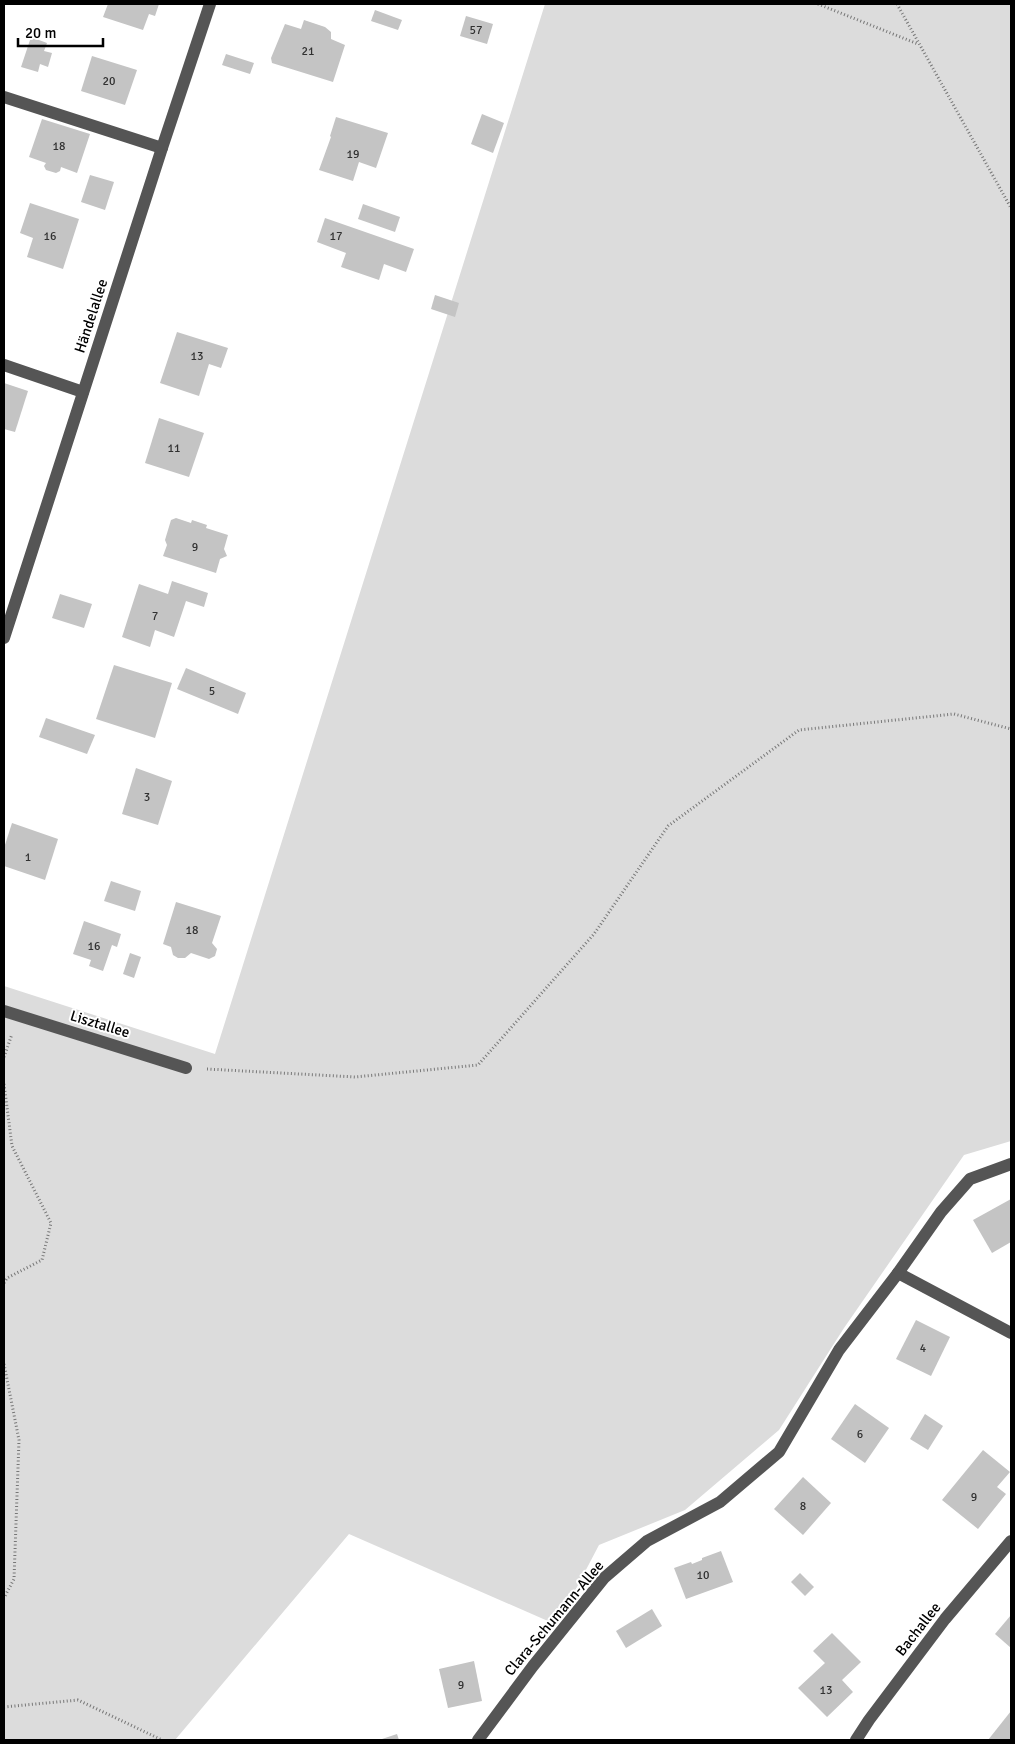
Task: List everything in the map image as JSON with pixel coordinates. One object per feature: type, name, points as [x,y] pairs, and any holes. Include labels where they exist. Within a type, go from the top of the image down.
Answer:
[{"type":"street","name":"Händelallee","points":[[4,638],[210,4]]},
{"type":"street","points":[[4,97],[162,148]]},
{"type":"street","points":[[4,366],[83,392]]},
{"type":"street","name":"Lisztallee","points":[[4,1011],[186,1068]]},
{"type":"street","name":"Clara-Schumann-Allee","points":[[478,1740],[533,1666],[604,1578],[647,1541],[720,1502],[779,1452],[839,1350],[898,1274],[941,1212],[970,1179],[1011,1164]]},
{"type":"street","points":[[898,1274],[1011,1332]]},
{"type":"street","name":"Bachallee","points":[[856,1740],[945,1619],[1011,1541]]},
{"type":"path","points":[[818,4],[919,44]]},
{"type":"path","points":[[897,4],[1011,208]]},
{"type":"path","points":[[186,1068],[355,1077],[478,1065],[594,934],[668,826],[799,730],[954,714],[1011,729]]},
{"type":"path","points":[[4,1084],[12,1146],[51,1223],[42,1260],[8,1278],[4,1283]]},
{"type":"path","points":[[4,1364],[19,1440],[14,1579],[4,1598]]},
{"type":"path","points":[[4,1707],[78,1700],[162,1740]]},
{"type":"shaded area","points":[[545,4],[1011,4],[1011,1141],[964,1155],[844,1328],[779,1430],[685,1510],[599,1545],[557,1625],[349,1534],[175,1740],[4,1740],[4,986],[215,1054]]},
{"type":"building","points":[[108,4],[159,4],[155,16],[149,14],[143,30],[103,17]]},
{"type":"building","points":[[375,10],[402,20],[398,30],[371,21]]},
{"type":"building","points":[[466,16],[493,24],[487,44],[460,36]]},
{"type":"building","points":[[304,20],[325,27],[331,32],[331,39],[345,45],[333,82],[272,63],[271,58],[285,24],[301,29]]},
{"type":"building","points":[[31,37],[47,43],[44,51],[52,53],[48,67],[40,64],[38,72],[21,67]]},
{"type":"building","points":[[226,54],[254,63],[250,74],[222,65]]},
{"type":"building","points":[[92,56],[137,70],[125,105],[81,91]]},
{"type":"building","points":[[482,114],[504,123],[493,153],[471,144]]},
{"type":"building","points":[[336,117],[388,133],[376,168],[359,162],[353,181],[319,170]]},
{"type":"building","points":[[42,119],[90,134],[77,173],[61,167],[60,171],[56,173],[46,170],[44,166],[46,163],[29,157]]},
{"type":"building","points":[[90,175],[114,182],[105,210],[81,202]]},
{"type":"building","points":[[30,203],[79,219],[63,269],[27,257],[33,238],[20,233]]},
{"type":"building","points":[[363,204],[400,217],[395,232],[358,219]]},
{"type":"building","points":[[325,218],[414,249],[406,272],[384,264],[379,280],[341,267],[346,253],[317,242]]},
{"type":"building","points":[[435,295],[459,303],[455,317],[431,309]]},
{"type":"building","points":[[177,332],[228,348],[221,368],[209,364],[199,396],[160,383]]},
{"type":"building","points":[[4,383],[28,391],[15,432],[4,429]]},
{"type":"building","points":[[159,418],[204,433],[189,477],[145,463]]},
{"type":"building","points":[[176,518],[191,523],[192,520],[207,525],[206,528],[228,535],[224,549],[227,556],[220,559],[216,573],[163,556],[167,545],[165,540],[171,520]]},
{"type":"building","points":[[172,581],[208,593],[204,607],[186,601],[174,637],[155,630],[150,647],[122,637],[139,584],[168,594]]},
{"type":"building","points":[[60,594],[92,604],[84,628],[52,618]]},
{"type":"building","points":[[114,665],[172,683],[155,738],[96,719]]},
{"type":"building","points":[[186,668],[246,693],[238,714],[177,689]]},
{"type":"building","points":[[46,718],[95,735],[87,754],[39,737]]},
{"type":"building","points":[[136,768],[172,781],[158,825],[122,814]]},
{"type":"building","points":[[12,823],[58,839],[45,880],[4,866],[4,848]]},
{"type":"building","points":[[111,881],[141,891],[135,911],[104,901]]},
{"type":"building","points":[[176,902],[221,916],[212,943],[217,949],[215,956],[209,959],[191,953],[185,958],[178,958],[173,955],[171,947],[163,944]]},
{"type":"building","points":[[84,921],[121,934],[117,947],[112,945],[103,971],[89,966],[91,960],[73,954]]},
{"type":"building","points":[[130,953],[141,957],[134,978],[123,974]]},
{"type":"building","points":[[1011,1199],[1011,1242],[992,1253],[973,1220]]},
{"type":"building","points":[[916,1320],[950,1337],[931,1376],[896,1359]]},
{"type":"building","points":[[855,1404],[889,1428],[865,1463],[831,1439]]},
{"type":"building","points":[[925,1414],[943,1426],[928,1450],[910,1439]]},
{"type":"building","points":[[983,1450],[1010,1472],[997,1487],[1006,1494],[978,1529],[942,1500]]},
{"type":"building","points":[[803,1477],[831,1503],[803,1535],[774,1509]]},
{"type":"building","points":[[721,1551],[733,1582],[686,1599],[674,1568],[691,1562],[692,1564]]},
{"type":"building","points":[[800,1573],[814,1587],[805,1596],[791,1582]]},
{"type":"building","points":[[652,1609],[662,1626],[626,1648],[616,1631]]},
{"type":"building","points":[[1011,1615],[1011,1648],[995,1634]]},
{"type":"building","points":[[832,1633],[861,1662],[842,1680],[853,1692],[827,1717],[798,1688],[825,1663],[813,1651]]},
{"type":"building","points":[[474,1661],[482,1701],[448,1708],[439,1669]]},
{"type":"building","points":[[1011,1711],[1011,1740],[988,1740]]},
{"type":"building","points":[[397,1734],[399,1740],[379,1740]]}]
